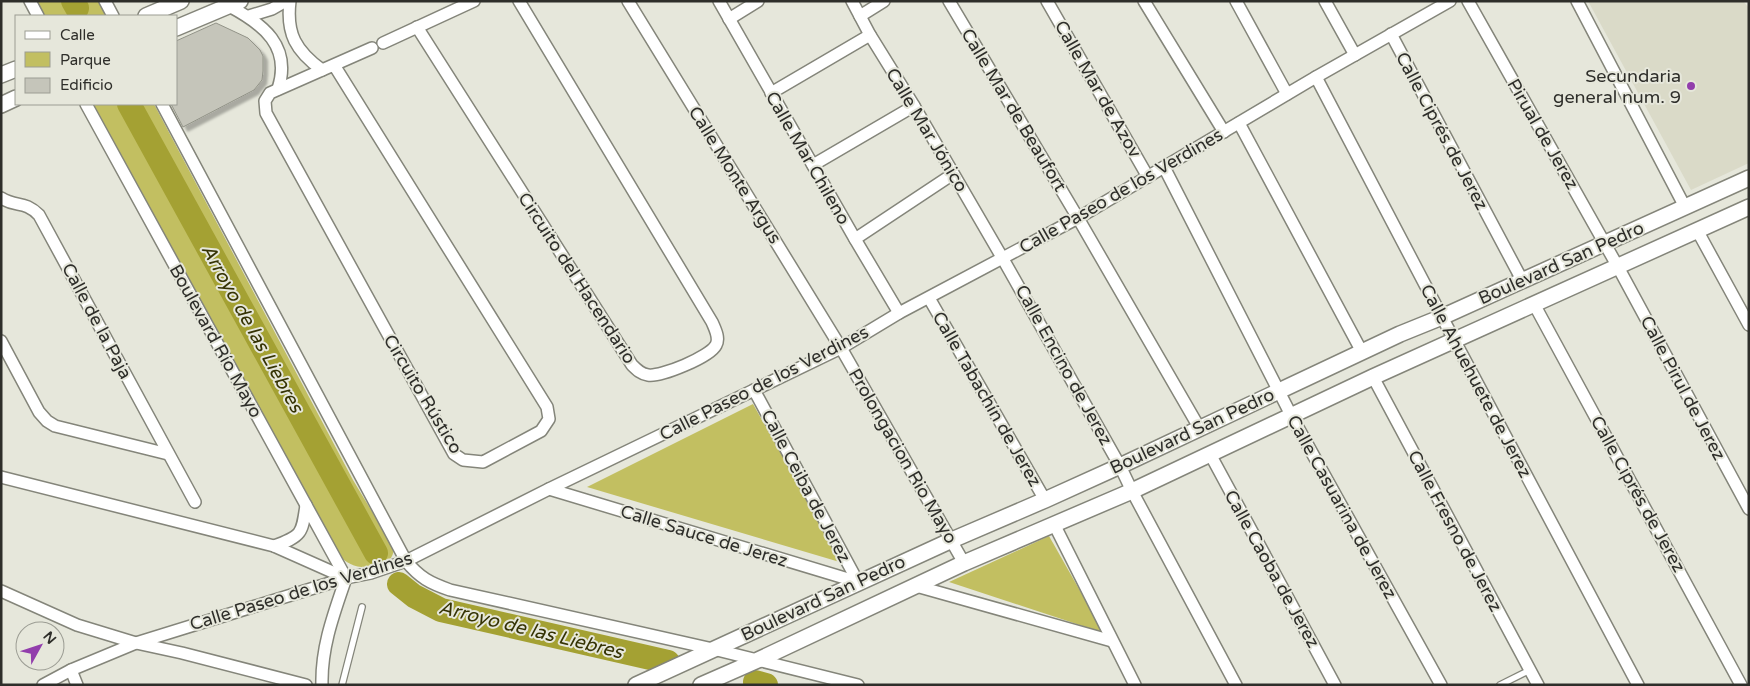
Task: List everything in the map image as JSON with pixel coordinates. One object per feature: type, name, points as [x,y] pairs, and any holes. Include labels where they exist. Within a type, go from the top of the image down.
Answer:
[{"type":"street","points":[[30,1],[37,15]]},
{"type":"street","points":[[105,1],[112,15]]},
{"type":"street","points":[[148,15],[181,1]]},
{"type":"street","points":[[249,16],[272,9],[286,1]]},
{"type":"street","points":[[290,1],[289,24],[292,37],[297,47],[322,70]]},
{"type":"street","points":[[446,1],[446,14]]},
{"type":"street","points":[[383,43],[474,1]]},
{"type":"street","name":"Circuito del Hacendario","points":[[417,27],[632,365],[641,374],[650,376],[661,374],[704,356],[717,344],[718,338],[712,322],[519,1]]},
{"type":"street","name":"Calle Monte Argus","points":[[628,1],[841,348]]},
{"type":"street","name":"Calle Mar Chileno","points":[[719,1],[899,313]]},
{"type":"street","points":[[729,19],[758,1]]},
{"type":"street","name":"Calle Mar Jónico","points":[[852,1],[870,35],[1003,258]]},
{"type":"street","points":[[860,16],[884,1]]},
{"type":"street","name":"Calle Mar de Beaufort","points":[[949,1],[1078,218]]},
{"type":"street","name":"Calle Mar de Azov","points":[[1048,1],[1148,177]]},
{"type":"street","points":[[1144,1],[1224,132]]},
{"type":"street","points":[[1236,1],[1287,94]]},
{"type":"street","points":[[1325,1],[1355,55]]},
{"type":"street","name":"Calle Paseo de los Verdines","points":[[43,685],[71,670],[136,643],[406,561],[549,489],[841,348],[899,313],[1078,218],[1316,76],[1450,1]]},
{"type":"street","name":"Pirual de Jerez","points":[[1468,1],[1618,267]]},
{"type":"street","points":[[1577,1],[1685,206]]},
{"type":"street","points":[[178,27],[235,4]]},
{"type":"street","name":"Circuito Rústico","points":[[235,4],[264,30],[277,46],[281,56],[282,67],[278,89],[270,93],[265,101],[266,113],[270,122],[454,454],[463,460],[483,462],[541,431],[549,420],[547,407],[334,65]]},
{"type":"street","name":"Calle Ciprés de Jerez","points":[[1390,34],[1522,280]]},
{"type":"street","points":[[771,93],[870,35]]},
{"type":"street","points":[[278,89],[372,48]]},
{"type":"street","points":[[1,75],[15,69]]},
{"type":"street","name":"Calle Ahuehuete de Jerez","points":[[1316,76],[1638,685]]},
{"type":"street","points":[[1,105],[15,98]]},
{"type":"street","name":"Boulevard Río Mayo","points":[[87,105],[346,578]]},
{"type":"street","points":[[163,105],[406,561],[418,575],[434,585],[450,590],[708,651],[751,663],[858,685]]},
{"type":"street","points":[[813,165],[914,106]]},
{"type":"street","points":[[1239,123],[1362,352]]},
{"type":"street","name":"Calle Casuarina de Jerez","points":[[1164,167],[1291,415],[1441,685]]},
{"type":"street","points":[[855,239],[953,174]]},
{"type":"street","name":"Boulevard San Pedro","points":[[636,685],[858,582],[1120,466],[1362,352],[1749,178]]},
{"type":"street","name":"Calle de la Paja","points":[[1,198],[13,203],[26,205],[39,214],[194,502]]},
{"type":"street","points":[[1,209],[13,203]]},
{"type":"street","name":"Boulevard San Pedro","points":[[706,683],[964,563],[1132,490],[1373,377],[1749,207]]},
{"type":"street","points":[[1078,218],[1200,429]]},
{"type":"street","points":[[1697,230],[1749,325]]},
{"type":"street","name":"Calle Encino de Jerez","points":[[1003,258],[1120,466],[1236,685]]},
{"type":"street","name":"Calle Pirul de Jerez","points":[[1618,267],[1749,509]]},
{"type":"street","name":"Calle Tabachín de Jerez","points":[[929,298],[1044,500]]},
{"type":"street","name":"Calle Ciprés de Jerez","points":[[1534,304],[1741,685]]},
{"type":"street","points":[[1,341],[39,412],[47,421],[55,426],[168,454]]},
{"type":"street","name":"Prolongacion Rio Mayo","points":[[841,348],[964,563]]},
{"type":"street","name":"Calle Fresno de Jerez","points":[[1373,377],[1538,685]]},
{"type":"street","name":"Calle Ceiba de Jerez","points":[[754,390],[858,582]]},
{"type":"street","name":"Calle Caoba de Jerez","points":[[1210,454],[1335,685]]},
{"type":"street","points":[[1,477],[274,546],[346,578],[323,652],[322,685]]},
{"type":"street","name":"Calle Sauce de Jerez","points":[[549,489],[858,582]]},
{"type":"street","points":[[274,546],[293,540],[300,532],[306,505]]},
{"type":"street","points":[[1054,524],[1135,685]]},
{"type":"street","points":[[916,586],[1112,641]]},
{"type":"street","points":[[1,591],[77,625],[136,643],[182,652],[306,685]]},
{"type":"street","points":[[71,670],[77,685]]},
{"type":"lane","points":[[342,685],[362,607]]},
{"type":"lane","points":[[1500,685],[1530,670]]},
{"type":"shaded area","name":"Secundaria general num. 9","points":[[1588,1],[1743,1],[1749,8],[1749,163],[1691,190]]},
{"type":"green space","points":[[35,1],[99,1],[106,15],[42,15]]},
{"type":"green space","points":[[94,105],[155,105],[353,480],[394,548],[391,557],[387,561],[367,567],[352,565],[338,554]]},
{"type":"green space","points":[[753,404],[843,563],[587,487]]},
{"type":"green space","points":[[1049,536],[1104,633],[949,582]]},
{"type":"building","points":[[216,23],[248,38],[260,50],[263,56],[262,80],[254,90],[183,127],[172,105],[178,105],[178,40]]},
{"type":"waterway","name":"Arroyo de las Liebres","points":[[73,1],[77,8]]},
{"type":"waterway","name":"Arroyo de las Liebres","points":[[130,105],[376,553]]},
{"type":"waterway","name":"Arroyo de las Liebres","points":[[399,584],[414,596],[441,610],[668,662]]},
{"type":"waterway","name":"Arroyo de las Liebres","points":[[755,682],[766,685]]},
{"type":"place","name":"Secundaria general num. 9","points":[[1691,86]]}]
